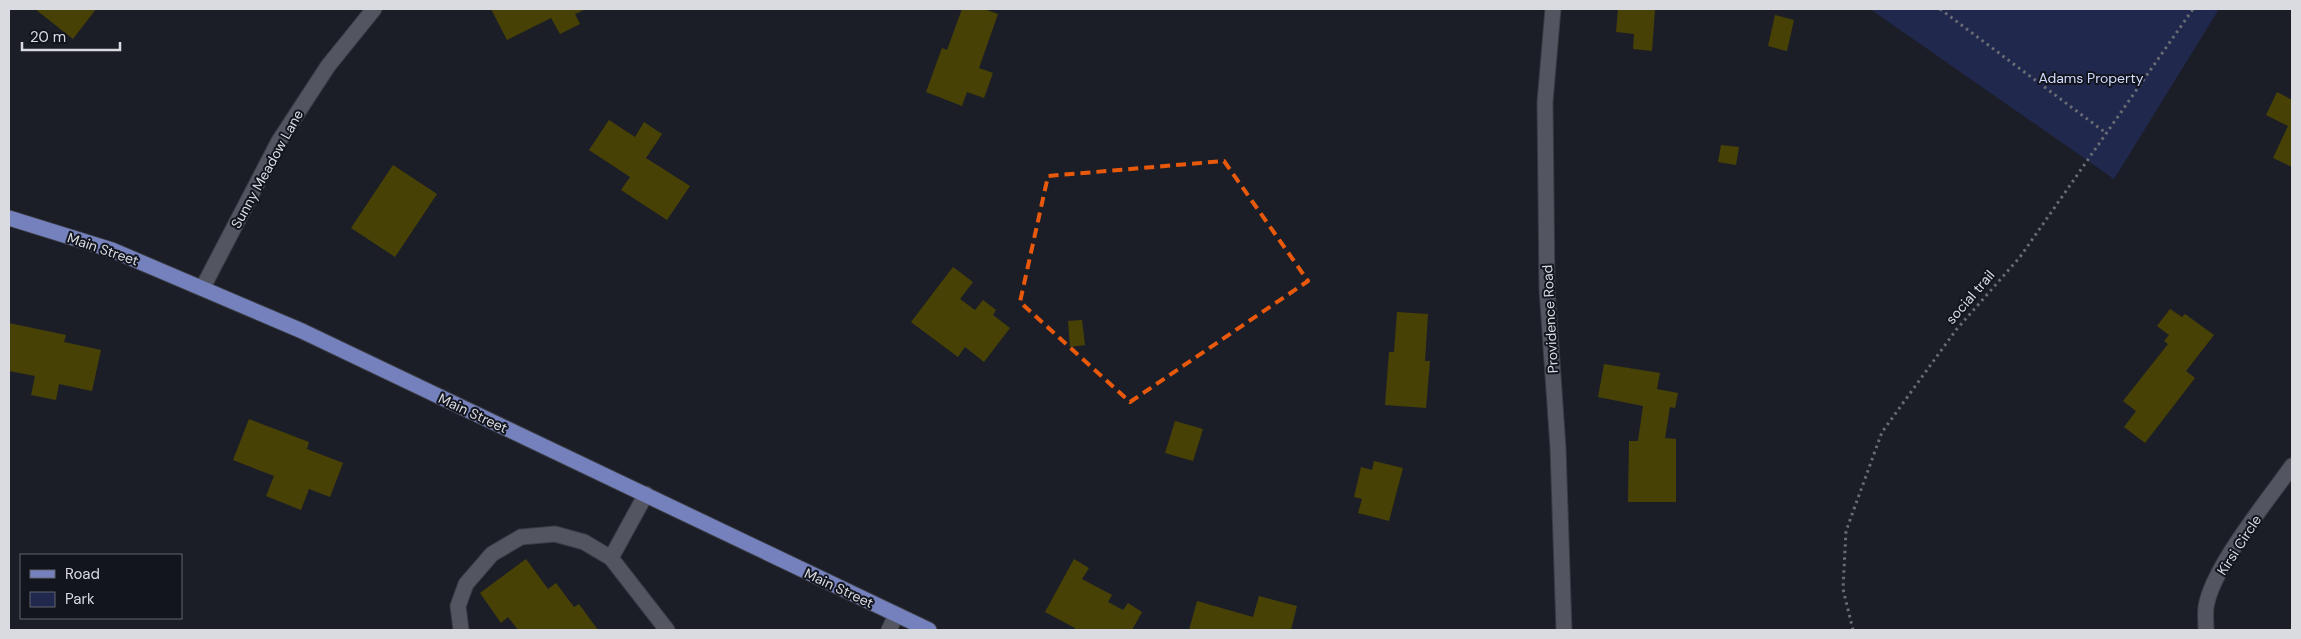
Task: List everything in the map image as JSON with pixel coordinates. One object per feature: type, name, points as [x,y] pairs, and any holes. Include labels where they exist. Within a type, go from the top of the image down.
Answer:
[{"type":"main road","name":"Main Street","points":[[9,218],[112,250],[203,287],[302,331],[929,630]]},
{"type":"street","name":"Sunny Meadow Lane","points":[[203,287],[279,141],[328,66],[374,9]]},
{"type":"street","name":"Providence Road","points":[[1553,9],[1545,102],[1547,289],[1558,448],[1564,630]]},
{"type":"street","name":"Kirsi Circle","points":[[2206,630],[2206,608],[2211,590],[2229,557],[2292,466]]},
{"type":"street","points":[[611,558],[646,494]]},
{"type":"street","points":[[461,630],[458,606],[466,584],[492,554],[521,537],[555,534],[584,542],[611,558],[667,630]]},
{"type":"street","points":[[889,630],[896,615]]},
{"type":"path","points":[[1940,9],[2106,133]]},
{"type":"path","name":"social trail","points":[[1853,630],[1843,589],[1846,532],[1882,432],[1956,330],[2020,257],[2193,9]]},
{"type":"highlighted area","points":[[1224,161],[1308,281],[1130,402],[1020,302],[1048,176]]},
{"type":"green space","name":"Adams Property","points":[[1870,9],[2219,9],[2114,179]]},
{"type":"building","points":[[35,9],[96,9],[73,39]]},
{"type":"building","points":[[491,9],[586,9],[575,14],[580,24],[560,34],[551,18],[507,40]]},
{"type":"building","points":[[962,9],[984,9],[998,14],[979,68],[993,73],[984,98],[967,92],[962,106],[926,92],[942,48],[947,50]]},
{"type":"building","points":[[1618,9],[1655,9],[1652,51],[1633,49],[1634,34],[1616,32]]},
{"type":"building","points":[[1775,15],[1794,20],[1787,51],[1768,46]]},
{"type":"building","points":[[2277,92],[2292,100],[2292,167],[2273,158],[2288,126],[2266,115]]},
{"type":"building","points":[[609,120],[635,137],[644,122],[662,134],[646,158],[690,186],[667,220],[621,190],[630,177],[589,150]]},
{"type":"building","points":[[1721,145],[1739,147],[1736,165],[1718,162]]},
{"type":"building","points":[[393,165],[437,194],[395,257],[351,228]]},
{"type":"building","points":[[953,267],[973,282],[960,299],[975,310],[983,300],[996,310],[993,315],[1010,328],[984,362],[965,347],[958,357],[911,322]]},
{"type":"building","points":[[2170,309],[2182,317],[2185,314],[2214,335],[2186,371],[2195,378],[2145,443],[2124,427],[2136,411],[2123,401],[2168,344],[2164,341],[2169,335],[2157,326]]},
{"type":"building","points":[[1397,312],[1428,314],[1425,361],[1430,361],[1426,408],[1385,405],[1389,352],[1394,352]]},
{"type":"building","points":[[1082,320],[1085,345],[1070,347],[1068,321]]},
{"type":"building","points":[[9,323],[66,335],[64,342],[101,350],[92,391],[59,384],[56,400],[31,395],[35,376],[9,371]]},
{"type":"building","points":[[1604,364],[1660,373],[1657,389],[1678,393],[1675,408],[1670,407],[1665,438],[1676,439],[1676,502],[1628,502],[1629,441],[1638,441],[1643,406],[1598,397]]},
{"type":"building","points":[[249,419],[309,442],[307,449],[343,463],[330,497],[309,489],[301,510],[266,496],[274,476],[233,460]]},
{"type":"building","points":[[1175,421],[1203,429],[1193,461],[1165,453]]},
{"type":"building","points":[[1374,461],[1403,468],[1389,521],[1358,513],[1362,499],[1354,497],[1361,467],[1372,470]]},
{"type":"building","points":[[526,559],[548,589],[556,583],[574,607],[579,604],[598,630],[518,630],[508,617],[501,623],[480,593]]},
{"type":"building","points":[[1074,559],[1089,568],[1082,579],[1112,595],[1108,602],[1123,610],[1128,603],[1142,612],[1132,630],[1074,630],[1075,628],[1045,612]]},
{"type":"building","points":[[1259,596],[1297,606],[1291,630],[1189,630],[1197,601],[1253,617]]}]
